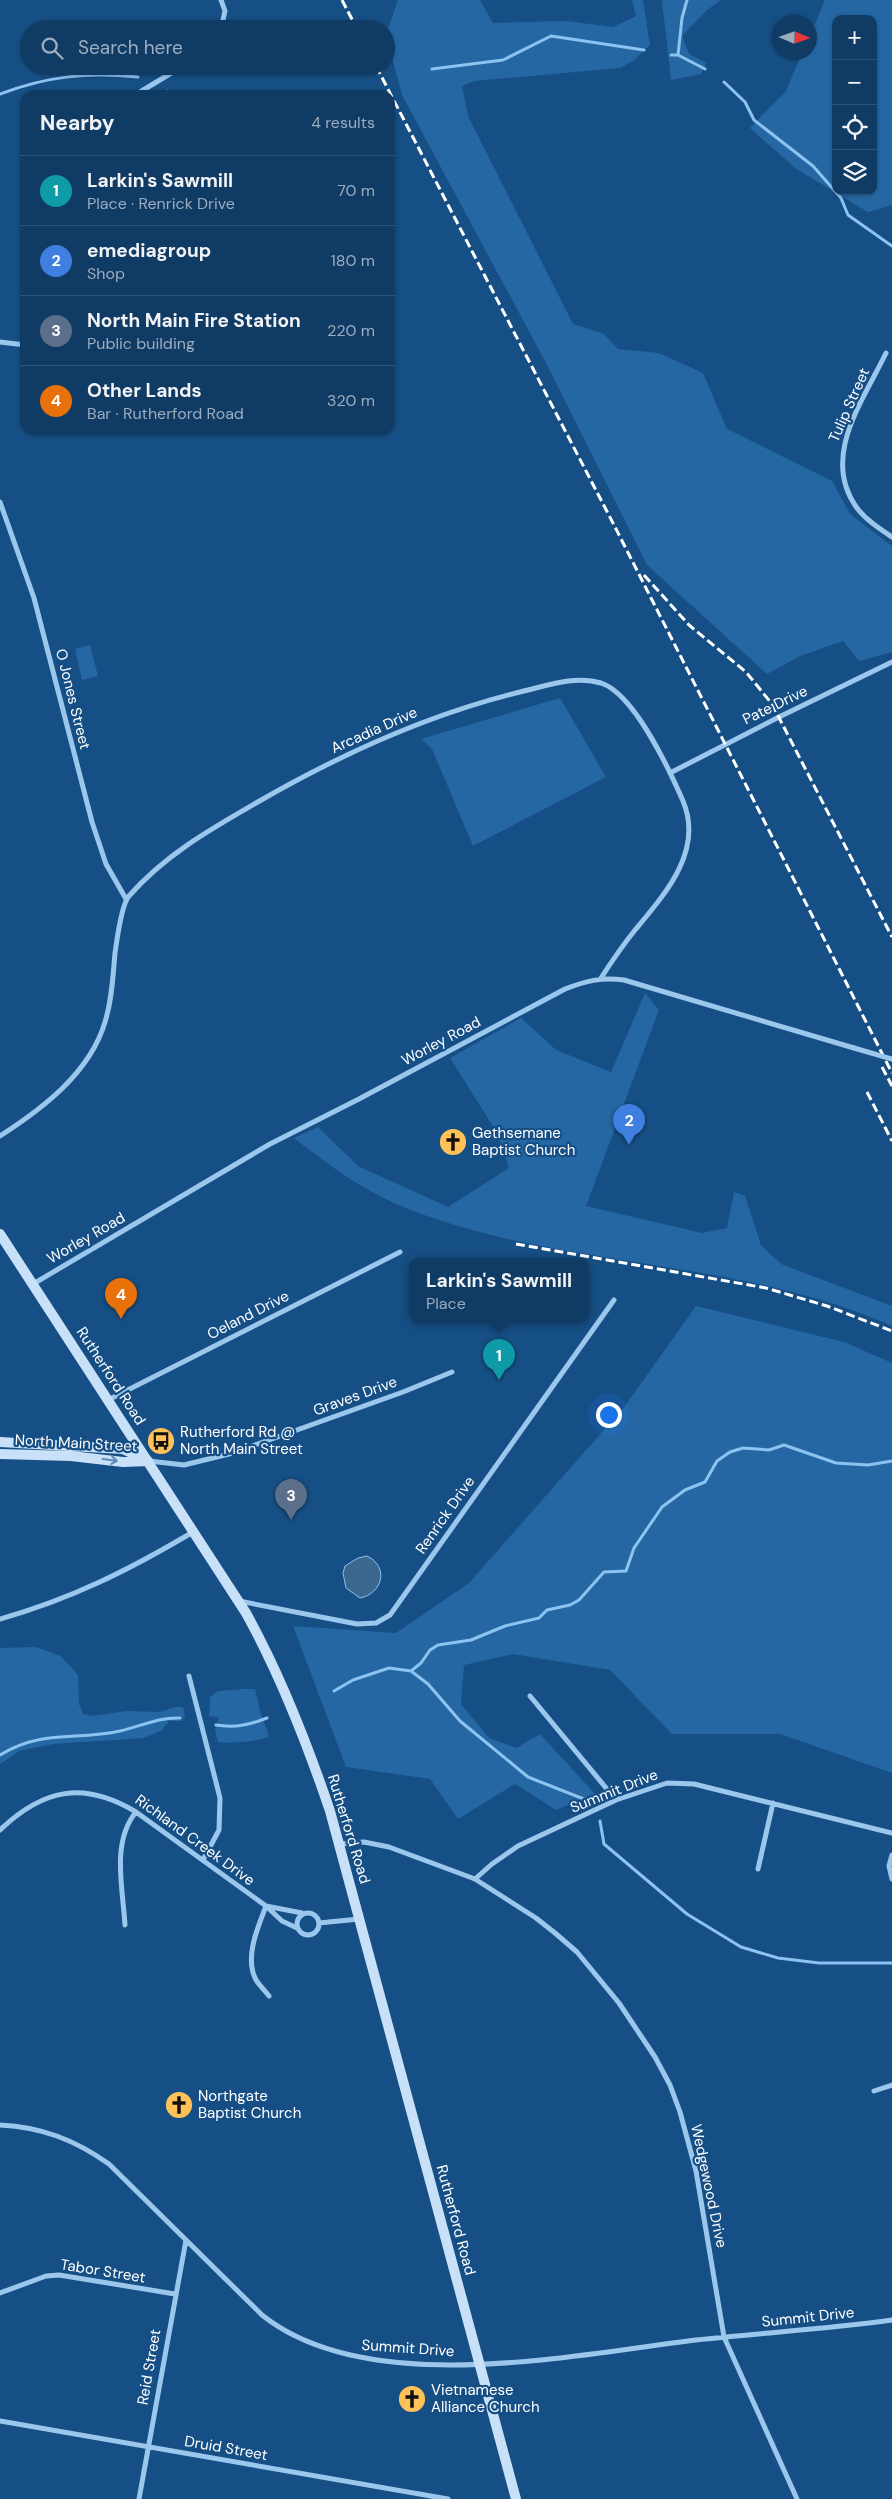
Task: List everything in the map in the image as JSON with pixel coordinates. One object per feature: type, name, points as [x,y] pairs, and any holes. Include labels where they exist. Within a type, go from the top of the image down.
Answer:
[{"type":"street","points":[[221,0],[225,11],[223,20]]},
{"type":"street","points":[[143,90],[168,75]]},
{"type":"street","points":[[0,342],[20,344]]},
{"type":"street","name":"Tulip Street","points":[[886,354],[847,433],[842,450],[841,467],[846,488],[858,509],[892,538]]},
{"type":"street","name":"O Jones Street","points":[[0,502],[34,598],[95,831],[106,864],[126,899]]},
{"type":"street","name":"Pate Drive","points":[[670,773],[779,716],[892,662]]},
{"type":"street","name":"Arcadia Drive","points":[[126,899],[164,861],[183,846],[296,780],[358,749],[433,718],[481,702],[554,684],[589,680],[614,688],[631,707],[670,773],[690,819],[689,843],[681,865],[669,887],[616,954],[601,978]]},
{"type":"street","points":[[0,1136],[37,1111],[67,1083],[96,1045],[107,1018],[116,946],[126,899]]},
{"type":"street","name":"Worley Road","points":[[33,1284],[277,1140],[359,1099],[565,989],[588,980],[601,978],[624,980],[892,1059]]},
{"type":"street","name":"Rutherford Road","points":[[0,1234],[149,1461],[260,1638],[292,1709],[321,1785],[339,1844],[516,2499]]},
{"type":"street","name":"Oeland Drive","points":[[108,1401],[400,1252]]},
{"type":"street","name":"Renrick Drive","points":[[236,1600],[357,1624],[376,1623],[390,1615],[614,1300]]},
{"type":"street","name":"Graves Drive","points":[[149,1461],[184,1465],[233,1453],[403,1392],[452,1372]]},
{"type":"street","name":"North Main Street","points":[[0,1442],[123,1449],[149,1461]]},
{"type":"street","name":"North Main Street","points":[[0,1454],[71,1456],[123,1462],[149,1461]]},
{"type":"street","points":[[0,1620],[84,1591],[138,1565],[193,1532]]},
{"type":"street","points":[[189,1676],[220,1798],[219,1830],[203,1860]]},
{"type":"street","points":[[530,1696],[616,1800]]},
{"type":"street","name":"Summit Drive","points":[[475,1879],[492,1864],[518,1846],[616,1800],[666,1783],[694,1784],[892,1833]]},
{"type":"street","name":"Richland Creek Drive","points":[[0,1830],[28,1808],[60,1794],[78,1791],[94,1793],[120,1802],[136,1812],[266,1906],[282,1921],[308,1935],[317,1930],[319,1923],[314,1913],[302,1913],[266,1906]]},
{"type":"street","points":[[758,1869],[773,1804]]},
{"type":"street","points":[[125,1925],[120,1851],[128,1822],[136,1812]]},
{"type":"street","name":"Wedgewood Drive","points":[[339,1844],[364,1842],[389,1847],[475,1879],[536,1918],[577,1952],[619,2003],[658,2064],[678,2107],[691,2150],[724,2337],[797,2499]]},
{"type":"street","points":[[892,1855],[889,1866],[892,1879]]},
{"type":"street","points":[[266,1906],[255,1938],[252,1966],[256,1980],[269,1996]]},
{"type":"street","points":[[297,1928],[296,1921],[302,1913]]},
{"type":"street","name":"Richland Creek Drive","points":[[319,1923],[359,1919]]},
{"type":"street","points":[[874,2091],[892,2085]]},
{"type":"street","name":"Summit Drive","points":[[0,2125],[45,2131],[91,2151],[110,2164],[262,2315],[275,2325],[305,2342],[339,2354],[387,2362],[479,2364],[892,2320]]},
{"type":"street","name":"Reid Street","points":[[139,2499],[186,2240]]},
{"type":"street","name":"Tabor Street","points":[[0,2293],[46,2276],[59,2274],[175,2294]]},
{"type":"street","name":"Druid Street","points":[[0,2421],[448,2499]]},
{"type":"shaded area","points":[[398,0],[480,0],[493,23],[566,21],[613,27],[636,16],[632,0],[643,0],[650,45],[633,61],[620,68],[474,81],[462,86],[468,116],[573,324],[604,334],[618,349],[659,353],[703,373],[727,429],[832,481],[850,514],[892,546],[892,652],[859,661],[843,641],[800,656],[767,674],[647,565],[546,363],[402,95],[395,69],[395,20],[391,20]]},
{"type":"shaded area","points":[[662,0],[721,0],[707,10],[682,36],[689,54],[706,63],[701,74],[671,80]]},
{"type":"shaded area","points":[[825,0],[892,0],[892,205],[868,212],[840,195],[877,195],[877,15],[832,15],[832,190],[795,168],[750,128],[786,91],[799,60],[817,60],[817,19]]},
{"type":"shaded area","points":[[90,645],[98,676],[82,680],[75,649]]},
{"type":"shaded area","points":[[560,698],[606,777],[473,846],[432,749],[421,739]]},
{"type":"shaded area","points":[[645,993],[659,1010],[586,1206],[702,1233],[727,1228],[734,1192],[745,1196],[761,1245],[781,1264],[892,1306],[892,1326],[833,1304],[773,1287],[526,1243],[465,1228],[391,1202],[334,1168],[294,1138],[318,1127],[358,1166],[448,1207],[509,1168],[496,1131],[450,1058],[521,1018],[556,1050],[611,1072]]},
{"type":"shaded area","points":[[696,1306],[844,1342],[892,1363],[892,1773],[780,1734],[672,1734],[610,1670],[513,1654],[464,1665],[461,1704],[489,1738],[516,1748],[540,1734],[595,1794],[556,1810],[515,1784],[458,1819],[430,1779],[346,1767],[293,1626],[396,1633],[469,1583],[625,1406]]},
{"type":"shaded area","points":[[367,1556],[379,1567],[381,1573],[380,1580],[374,1591],[360,1598],[346,1588],[343,1573],[345,1566],[358,1558]]},
{"type":"shaded area","points":[[36,1647],[61,1656],[78,1675],[79,1704],[83,1714],[92,1716],[126,1711],[160,1712],[183,1707],[185,1716],[182,1721],[169,1721],[162,1730],[144,1738],[53,1744],[19,1751],[0,1764],[0,1648]]},
{"type":"shaded area","points":[[255,1689],[269,1736],[244,1742],[218,1742],[215,1730],[219,1717],[209,1716],[210,1697],[218,1691]]},
{"type":"waterway","points":[[671,55],[678,55],[682,18],[687,0]]},
{"type":"waterway","points":[[432,69],[503,60],[551,36],[644,50]]},
{"type":"waterway","points":[[678,55],[705,69]]},
{"type":"waterway","points":[[0,94],[51,79],[85,75],[138,77]]},
{"type":"waterway","points":[[724,82],[745,102],[754,120],[813,166],[841,198],[848,215],[892,246]]},
{"type":"waterway","points":[[411,1671],[421,1663],[430,1650],[438,1645],[471,1640],[505,1626],[539,1618],[547,1610],[570,1605],[579,1600],[604,1572],[626,1571],[634,1548],[662,1507],[685,1490],[705,1482],[717,1461],[730,1452],[743,1448],[769,1450],[784,1445],[836,1463],[868,1465],[892,1461]]},
{"type":"waterway","points":[[334,1691],[353,1680],[389,1668],[411,1671],[428,1684],[460,1721],[528,1777],[594,1803]]},
{"type":"waterway","points":[[0,1755],[16,1747],[45,1739],[104,1734],[157,1720],[180,1718]]},
{"type":"waterway","points":[[216,1725],[242,1725],[267,1718]]},
{"type":"waterway","points":[[600,1821],[604,1844],[687,1914],[741,1947],[778,1958],[819,1963],[892,1963]]},
{"type":"railway","points":[[342,0],[352,20]]},
{"type":"railway","points":[[381,75],[388,90]]},
{"type":"railway","points":[[395,103],[614,525],[892,1073]]},
{"type":"railway","points":[[644,575],[689,625],[746,672],[772,704],[892,937]]},
{"type":"railway","points":[[882,1067],[892,1086]]},
{"type":"railway","points":[[867,1092],[892,1141]]},
{"type":"railway","points":[[516,1244],[766,1288],[827,1306],[892,1331]]},
{"type":"place","name":"Gethsemane Baptist Church","points":[[453,1142]]},
{"type":"place","name":"emediagroup","points":[[629,1145]]},
{"type":"place","name":"Other Lands","points":[[121,1319]]},
{"type":"place","name":"Larkin's Sawmill","points":[[499,1380]]},
{"type":"place","name":"Rutherford Rd @ North Main Street","points":[[161,1441]]},
{"type":"place","name":"North Main Fire Station","points":[[291,1520]]},
{"type":"place","name":"Northgate Baptist Church","points":[[179,2105]]},
{"type":"place","name":"Vietnamese Alliance Church","points":[[412,2399]]}]
